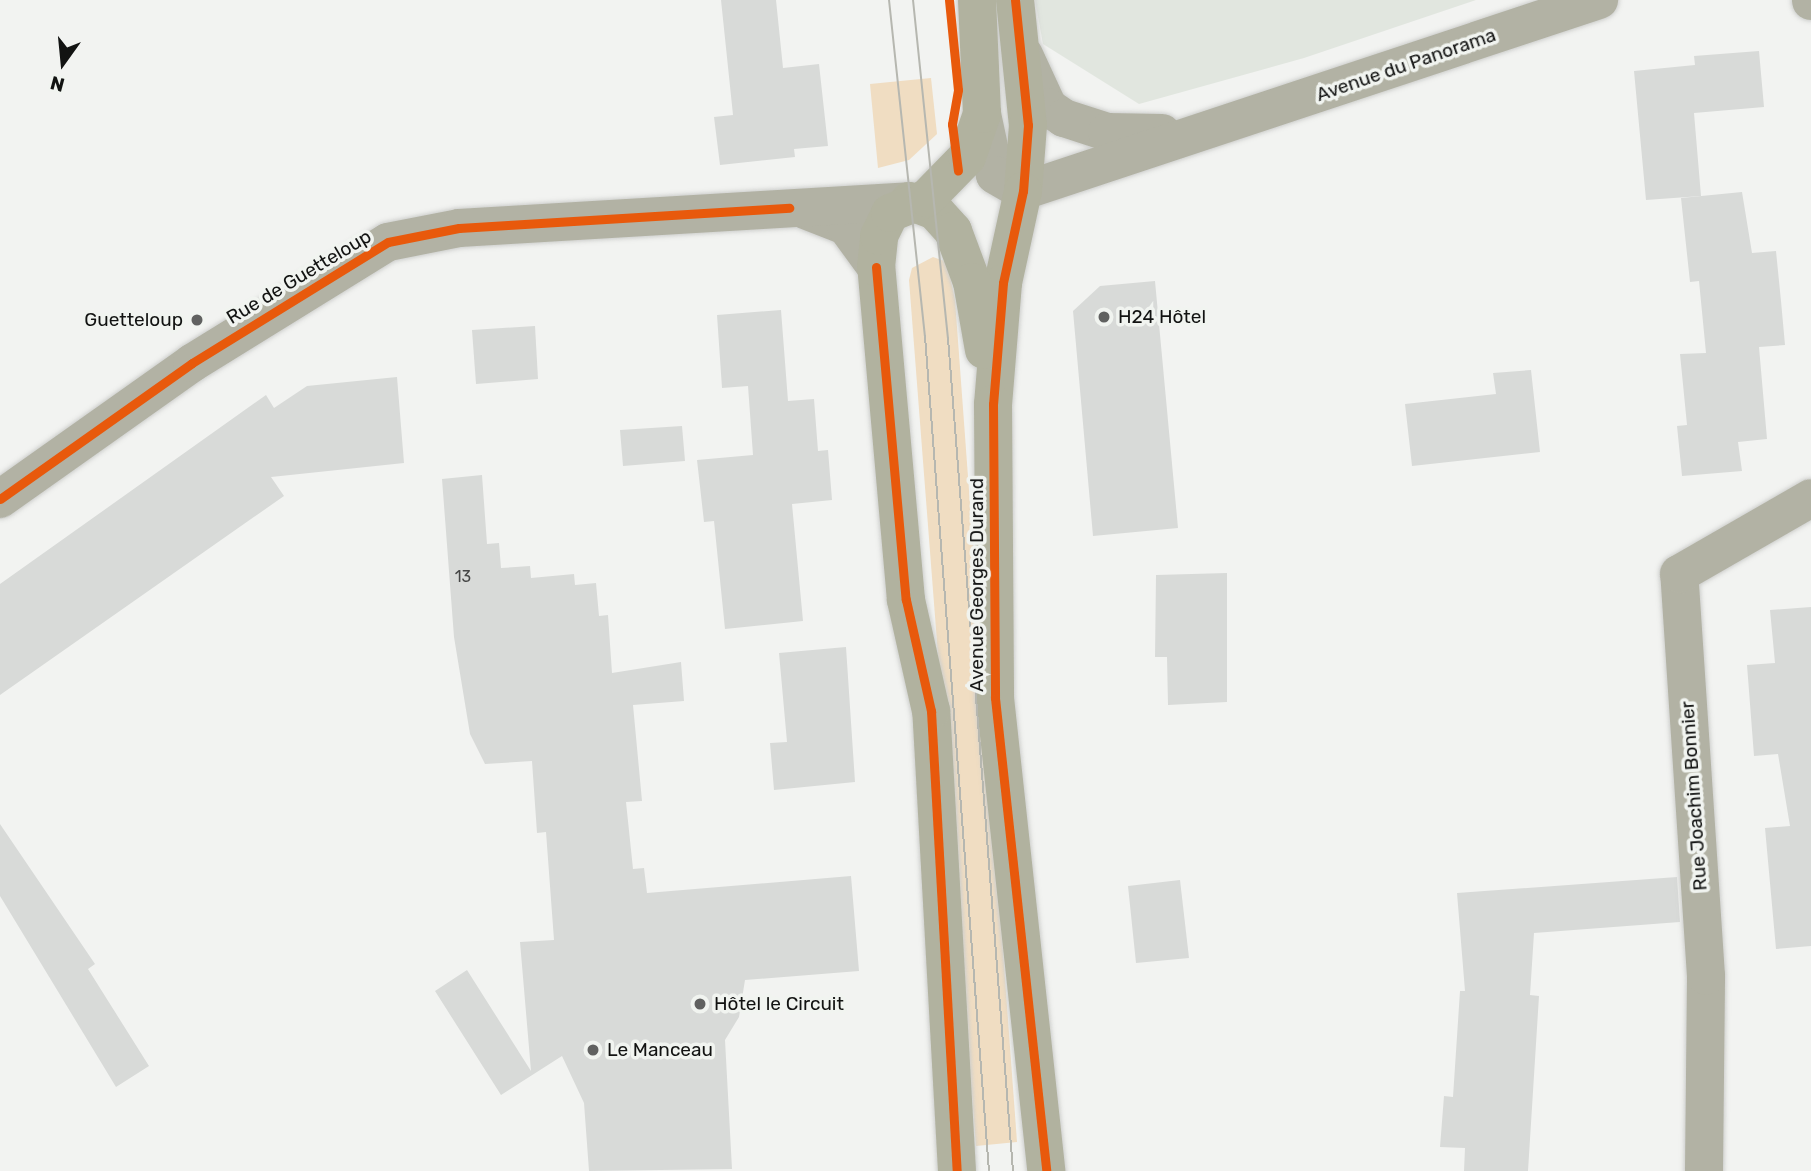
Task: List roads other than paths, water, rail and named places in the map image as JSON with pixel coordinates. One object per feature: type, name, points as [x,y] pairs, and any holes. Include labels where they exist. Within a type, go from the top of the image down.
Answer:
[{"type":"main road","points":[[957,1171],[931,712],[906,600],[877,267],[883,226],[909,201],[927,198],[958,171],[982,114],[977,0]]},
{"type":"main road","name":"Avenue Georges Durand","points":[[1015,0],[1028,125],[1023,191],[1003,283],[993,404],[995,698],[1046,1171]]},
{"type":"main road","points":[[909,201],[935,211],[962,251],[993,404]]},
{"type":"street","name":"Avenue du Panorama","points":[[1023,191],[1599,0]]},
{"type":"street","name":"Avenue du Panorama","points":[[1020,44],[1048,107],[1078,124],[1145,135],[1213,127]]},
{"type":"street","points":[[982,114],[995,175],[1023,191]]},
{"type":"street","name":"Rue de Guetteloup","points":[[0,499],[203,356],[388,242],[459,228],[909,201]]},
{"type":"street","name":"Rue de Guetteloup","points":[[789,208],[821,213],[846,226],[877,267]]},
{"type":"street","name":"Rue Joachim Bonnier","points":[[1704,1171],[1706,976],[1679,574],[1811,498]]},
{"type":"tram line","points":[[889,0],[925,336],[989,1171]]},
{"type":"tram line","points":[[913,0],[948,338],[1013,1171]]},
{"type":"place","name":"H24 Hôtel","points":[[1104,317]]},
{"type":"place","name":"Guetteloup","points":[[197,320]]},
{"type":"place","name":"Hôtel le Circuit","points":[[700,1004]]},
{"type":"place","name":"Le Manceau","points":[[593,1050]]}]
